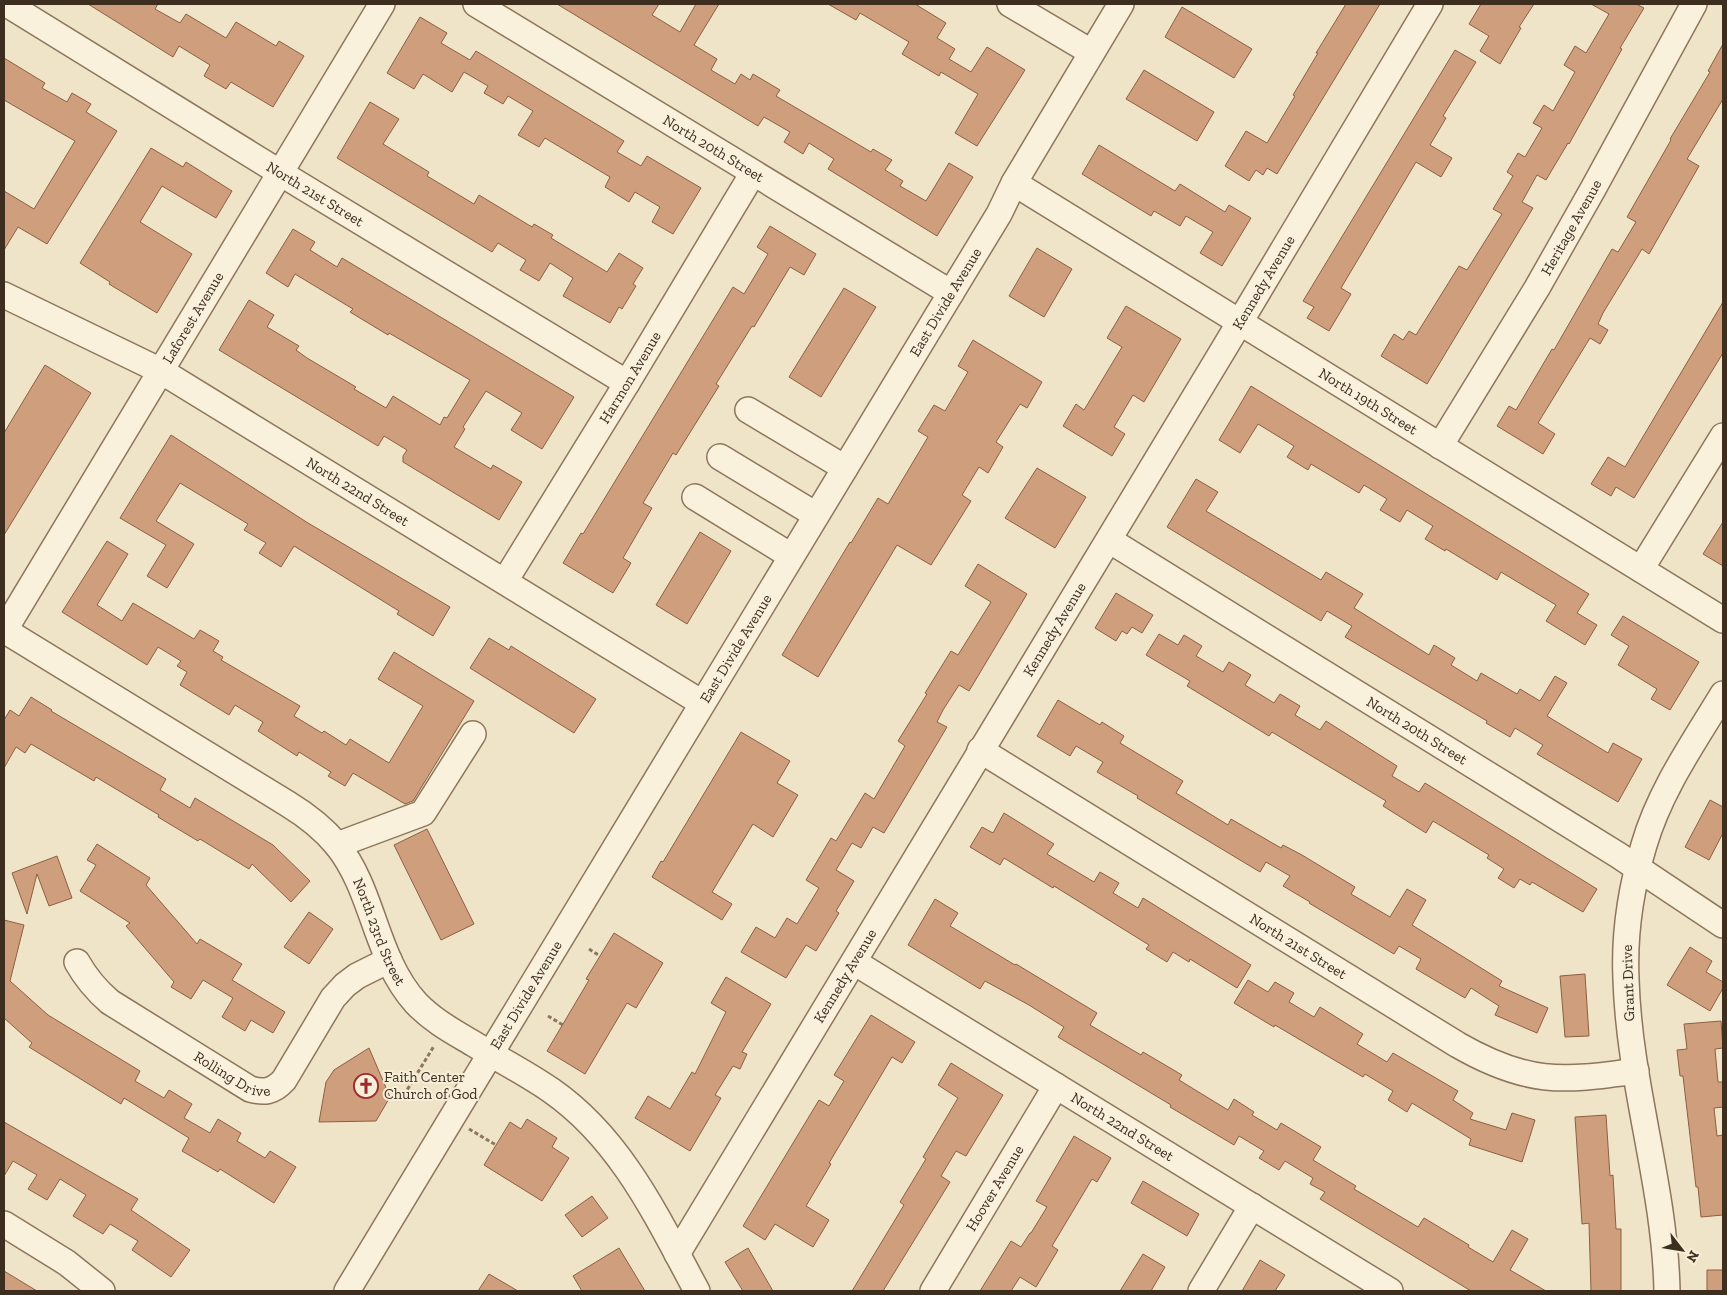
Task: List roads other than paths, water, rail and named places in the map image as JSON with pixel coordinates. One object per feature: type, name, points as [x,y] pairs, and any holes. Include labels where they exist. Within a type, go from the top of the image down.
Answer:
[{"type":"street","name":"North 21st Street","points":[[7,4],[627,383]]},
{"type":"street","name":"Laforest Avenue","points":[[4,630],[382,4]]},
{"type":"street","name":"North 20th Street","points":[[476,4],[951,293]]},
{"type":"street","points":[[1010,4],[1091,52]]},
{"type":"street","name":"East Divide Avenue","points":[[347,1291],[999,214],[1014,183],[1121,4]]},
{"type":"street","name":"Kennedy Avenue","points":[[677,1254],[980,750],[1109,540],[1430,4]]},
{"type":"street","name":"Heritage Avenue","points":[[1440,446],[1537,288],[1694,4]]},
{"type":"street","name":"Harmon Avenue","points":[[505,581],[753,173]]},
{"type":"street","name":"North 19th Street","points":[[1014,183],[1723,620]]},
{"type":"street","name":"North 22nd Street","points":[[4,296],[161,371],[702,703]]},
{"type":"street","points":[[748,410],[845,468]]},
{"type":"street","points":[[1641,569],[1723,436]]},
{"type":"street","points":[[720,457],[816,515]]},
{"type":"street","points":[[695,497],[792,556]]},
{"type":"street","name":"North 20th Street","points":[[1109,540],[1638,867],[1723,925]]},
{"type":"street","name":"North 23rd Street","points":[[4,630],[288,804],[315,823],[337,845],[346,858],[360,886],[389,960],[404,988],[429,1015],[442,1025],[552,1091],[584,1117],[623,1163],[637,1184],[697,1291]]},
{"type":"street","name":"Grant Drive","points":[[1666,1291],[1661,1214],[1636,1070],[1627,1002],[1625,956],[1630,912],[1644,844],[1660,804],[1723,694]]},
{"type":"street","points":[[337,845],[423,813],[473,734]]},
{"type":"street","name":"North 21st Street","points":[[980,750],[1458,1045],[1495,1065],[1515,1072],[1553,1078],[1591,1077],[1636,1070]]},
{"type":"street","name":"Rolling Drive","points":[[77,962],[85,977],[96,991],[110,1002],[250,1089],[269,1092],[277,1088],[284,1080],[333,998],[357,976],[389,960]]},
{"type":"street","name":"North 22nd Street","points":[[854,962],[1390,1291]]},
{"type":"street","name":"Hoover Avenue","points":[[933,1291],[1056,1086]]},
{"type":"street","points":[[1201,1291],[1252,1206]]},
{"type":"street","points":[[4,1224],[67,1263],[102,1291]]},
{"type":"place","name":"Faith Center Church of God","points":[[366,1086]]}]
